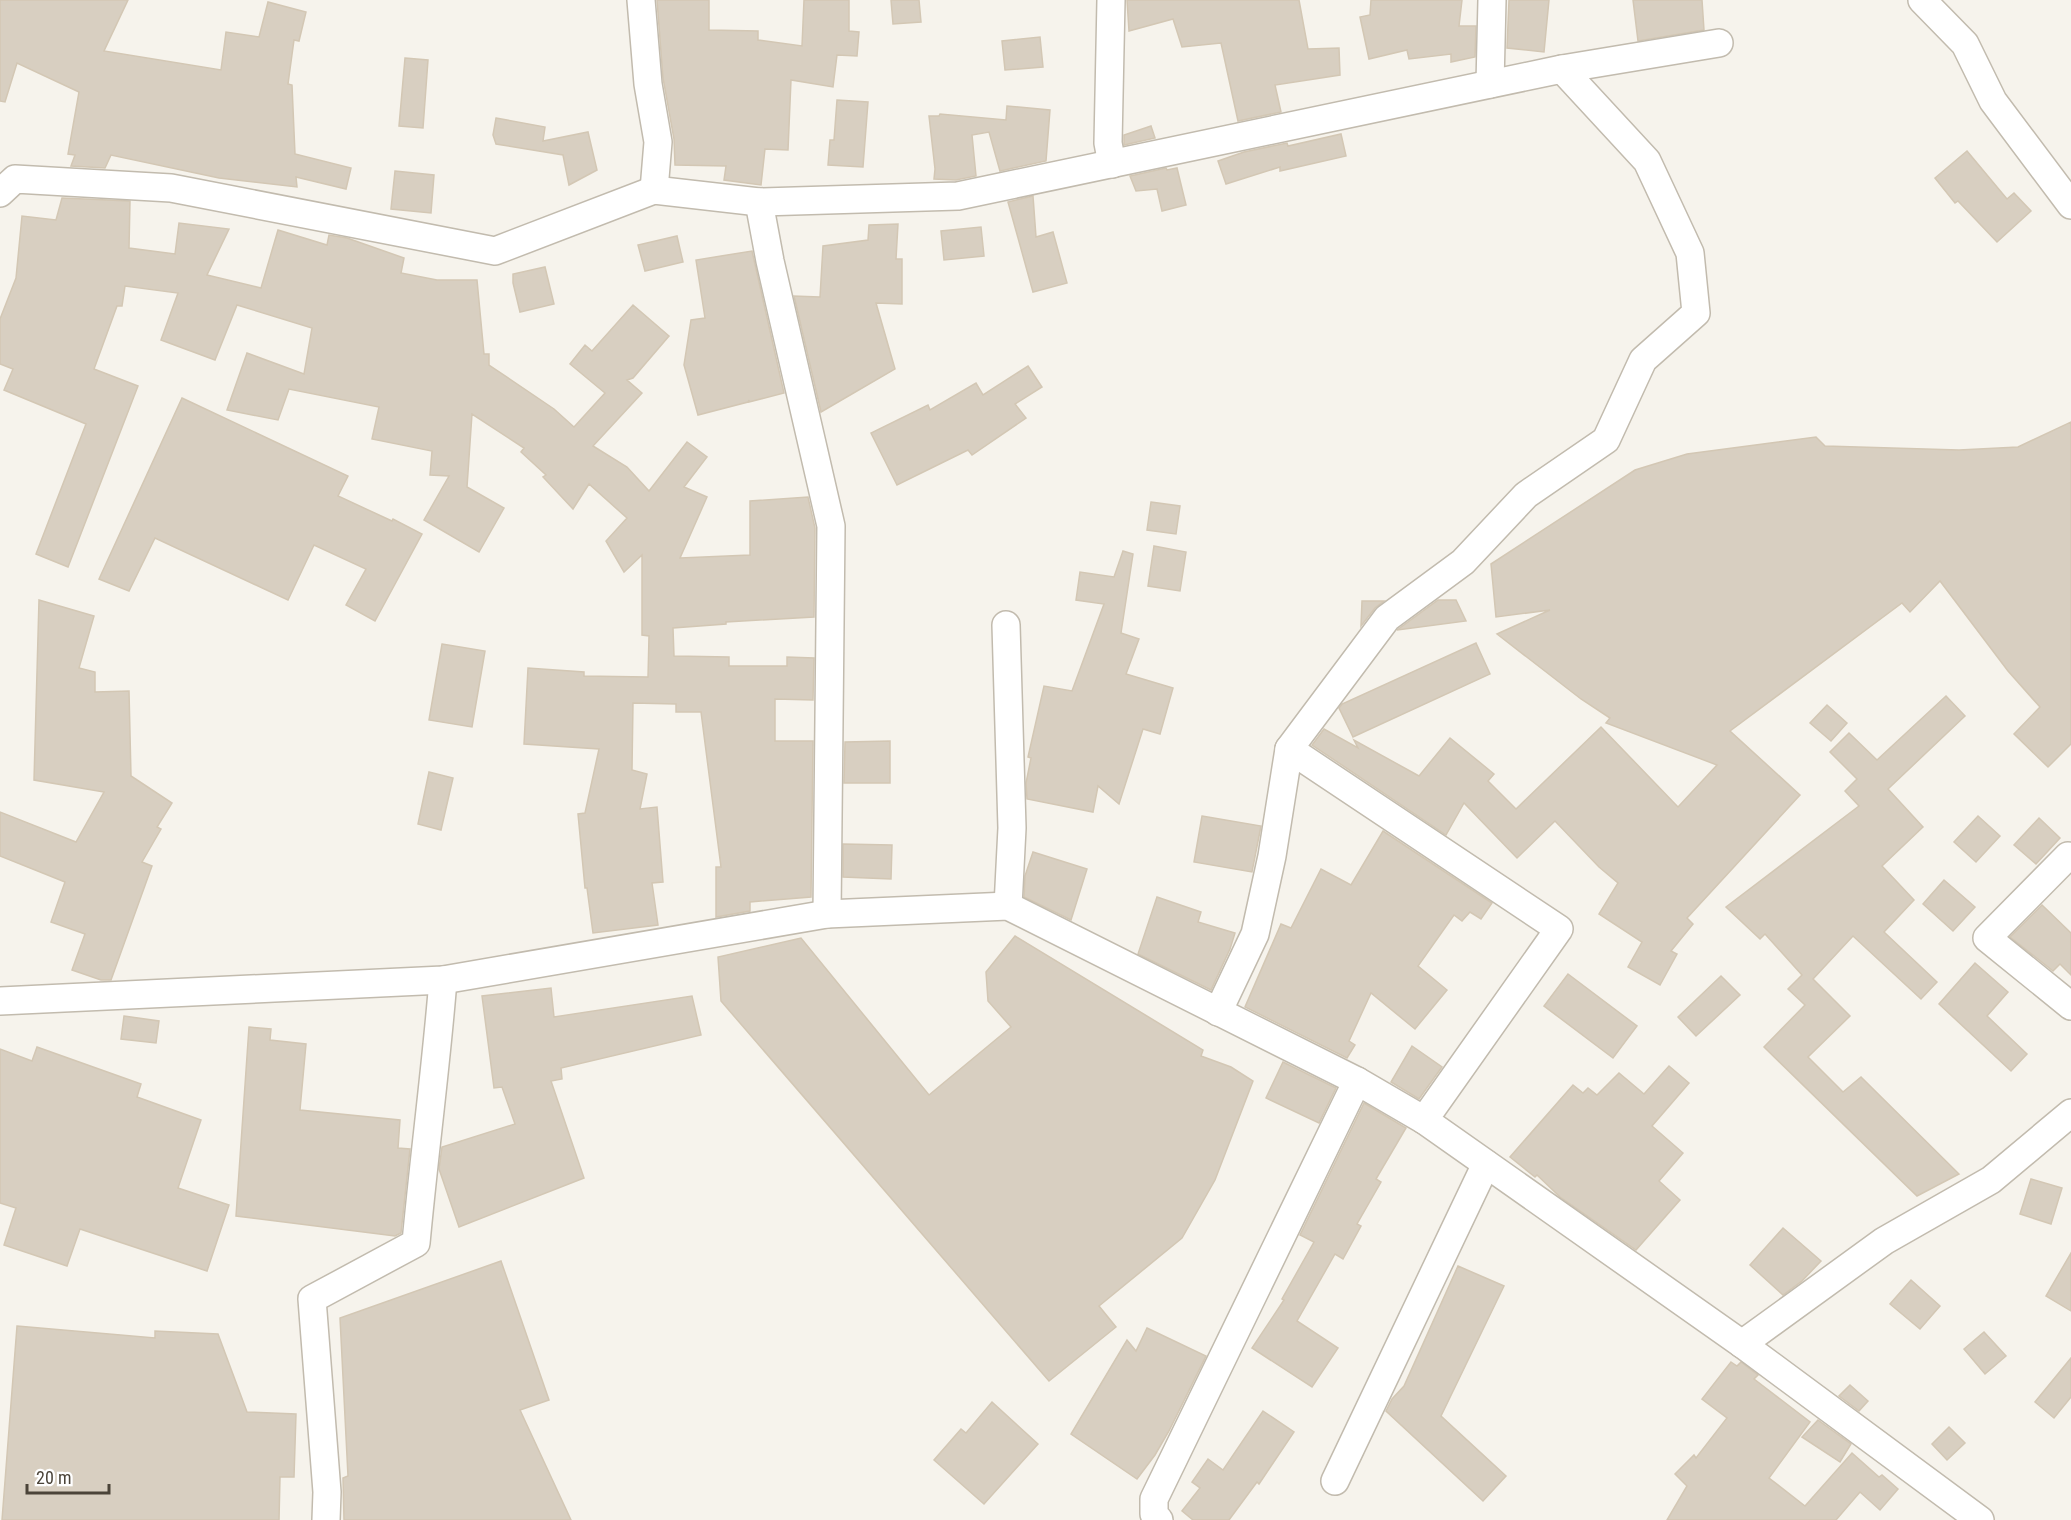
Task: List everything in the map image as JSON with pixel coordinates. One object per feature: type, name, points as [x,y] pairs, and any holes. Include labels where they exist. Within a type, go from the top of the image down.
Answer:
[{"type":"street","points":[[641,0],[648,84],[658,142],[654,190]]},
{"type":"street","points":[[1111,0],[1108,143],[1112,164]]},
{"type":"street","points":[[1490,84],[1492,0]]},
{"type":"street","points":[[1922,0],[1965,44],[1993,101],[2071,205]]},
{"type":"street","points":[[0,193],[15,179],[171,188],[495,251],[654,190],[759,202],[958,196],[1563,69],[1719,43]]},
{"type":"street","points":[[1218,1011],[1255,934],[1274,846],[1289,749],[1387,618],[1463,562],[1526,495],[1606,440],[1643,360],[1696,313],[1690,253],[1647,161],[1563,69]]},
{"type":"street","points":[[759,202],[770,261],[831,526],[827,914]]},
{"type":"street","points":[[1006,625],[1012,828],[1008,906]]},
{"type":"street","points":[[1289,749],[1559,929],[1424,1120]]},
{"type":"street","points":[[2067,856],[1987,938],[2071,1006]]},
{"type":"street","points":[[0,1000],[443,981],[827,914],[1008,906],[1357,1081],[1424,1120],[1742,1344],[1980,1520]]},
{"type":"street","points":[[326,1520],[327,1492],[312,1299],[416,1243],[443,981]]},
{"type":"street","points":[[1159,1520],[1154,1514],[1155,1500],[1357,1081]]},
{"type":"street","points":[[1742,1344],[1884,1241],[1991,1180],[2071,1113]]},
{"type":"street","points":[[1335,1481],[1486,1164]]},
{"type":"building","points":[[0,0],[128,0],[104,51],[221,70],[226,32],[259,37],[268,2],[306,12],[299,41],[294,40],[288,84],[292,85],[295,154],[351,168],[346,189],[296,177],[297,187],[219,178],[111,155],[105,168],[71,166],[75,155],[68,154],[79,92],[17,63],[5,102],[0,101]]},
{"type":"building","points":[[657,0],[709,0],[709,30],[758,31],[758,40],[802,46],[804,0],[849,0],[849,31],[859,32],[857,56],[837,55],[833,87],[791,80],[788,150],[765,149],[761,185],[724,180],[726,166],[675,165],[674,139],[663,78]]},
{"type":"building","points":[[891,0],[919,0],[921,22],[893,24]]},
{"type":"building","points":[[1127,0],[1299,0],[1308,49],[1339,48],[1340,75],[1275,85],[1281,112],[1238,121],[1221,43],[1182,47],[1173,19],[1129,31]]},
{"type":"building","points":[[1371,0],[1462,0],[1459,26],[1476,26],[1475,57],[1451,62],[1451,54],[1409,59],[1407,50],[1369,59],[1360,17],[1370,15]]},
{"type":"building","points":[[1509,0],[1549,0],[1544,52],[1507,48]]},
{"type":"building","points":[[1633,0],[1702,0],[1704,30],[1638,41]]},
{"type":"building","points":[[1040,37],[1043,67],[1005,70],[1002,41]]},
{"type":"building","points":[[405,58],[428,60],[423,128],[399,126]]},
{"type":"building","points":[[837,100],[868,102],[863,167],[828,165],[830,140],[834,140]]},
{"type":"building","points":[[1007,106],[1050,110],[1046,161],[1000,171],[989,132],[972,135],[976,176],[956,180],[934,179],[929,116],[940,114],[1006,120]]},
{"type":"building","points":[[496,118],[545,127],[543,141],[588,132],[597,170],[569,185],[563,155],[496,144],[493,135]]},
{"type":"building","points":[[1151,126],[1155,138],[1124,145],[1124,135]]},
{"type":"building","points":[[1341,134],[1346,156],[1280,171],[1280,167],[1226,184],[1218,161],[1244,152],[1287,143],[1288,146]]},
{"type":"building","points":[[1967,151],[2007,199],[2014,193],[2031,211],[1997,242],[1958,201],[1955,203],[1935,178]]},
{"type":"building","points":[[1166,168],[1167,170],[1177,168],[1186,205],[1162,211],[1157,189],[1136,191],[1130,176]]},
{"type":"building","points":[[395,171],[434,175],[431,213],[391,209]]},
{"type":"building","points":[[1033,196],[1036,237],[1053,232],[1067,283],[1033,292],[1008,202]]},
{"type":"building","points":[[62,198],[130,201],[129,248],[175,254],[179,223],[229,229],[207,275],[261,288],[278,230],[327,245],[329,235],[347,238],[404,258],[401,273],[437,280],[477,280],[484,354],[489,354],[489,365],[554,409],[574,427],[605,393],[570,364],[585,345],[592,351],[633,305],[669,336],[633,378],[627,380],[642,393],[593,446],[627,467],[649,491],[687,442],[707,457],[684,487],[707,497],[680,558],[750,555],[750,501],[808,497],[815,528],[814,617],[726,622],[726,624],[673,628],[674,656],[729,657],[729,666],[787,666],[787,657],[814,658],[813,700],[775,699],[775,741],[813,741],[811,897],[750,902],[750,911],[716,917],[716,867],[721,867],[701,712],[676,712],[676,704],[633,703],[632,770],[647,774],[640,809],[657,807],[663,882],[652,883],[658,925],[593,933],[587,888],[585,888],[578,814],[585,813],[599,749],[524,744],[528,668],[584,672],[584,676],[648,677],[649,636],[642,635],[642,555],[624,572],[606,541],[627,518],[589,484],[573,509],[543,477],[546,475],[521,452],[524,448],[472,414],[467,487],[504,508],[479,552],[424,520],[449,476],[430,475],[432,451],[372,439],[379,407],[289,389],[278,420],[227,410],[247,353],[304,374],[312,328],[237,305],[215,360],[161,340],[178,293],[125,286],[122,306],[117,306],[94,369],[138,386],[68,567],[36,554],[86,424],[4,390],[13,369],[0,364],[0,319],[16,278],[22,216],[56,220]]},
{"type":"building","points":[[898,224],[896,259],[902,259],[902,304],[876,303],[895,369],[821,412],[794,296],[820,297],[823,246],[868,240],[869,225]]},
{"type":"building","points":[[981,227],[984,256],[944,260],[941,231]]},
{"type":"building","points":[[677,236],[683,262],[645,271],[638,245]]},
{"type":"building","points":[[752,251],[784,393],[749,402],[749,400],[698,415],[684,365],[691,320],[705,318],[696,260]]},
{"type":"building","points":[[545,267],[554,304],[520,312],[513,274]]},
{"type":"building","points":[[1028,366],[1042,387],[1015,404],[1026,418],[972,455],[968,450],[897,485],[871,433],[928,405],[930,410],[976,383],[983,395]]},
{"type":"building","points":[[182,398],[348,476],[338,496],[422,534],[375,621],[346,605],[366,569],[314,545],[288,600],[155,538],[129,591],[99,579]]},
{"type":"building","points":[[2071,422],[2071,744],[2048,767],[2014,734],[2040,707],[2008,671],[1940,581],[1910,612],[1902,603],[1730,731],[1800,795],[1687,918],[1693,924],[1671,951],[1677,954],[1660,985],[1628,967],[1642,942],[1599,914],[1618,883],[1599,867],[1555,821],[1517,858],[1464,803],[1446,835],[1312,745],[1324,729],[1358,748],[1354,740],[1419,776],[1450,738],[1494,774],[1488,781],[1516,809],[1601,727],[1678,807],[1717,765],[1606,723],[1610,718],[1581,699],[1497,634],[1550,610],[1496,617],[1491,564],[1635,470],[1687,454],[1816,437],[1825,446],[1959,450],[2018,447]]},
{"type":"building","points":[[1151,502],[1180,506],[1176,534],[1147,530]]},
{"type":"building","points":[[1154,546],[1186,552],[1180,591],[1148,586]]},
{"type":"building","points":[[1123,551],[1133,554],[1121,633],[1139,639],[1126,674],[1173,688],[1160,734],[1143,729],[1119,804],[1098,786],[1093,812],[1027,799],[1026,783],[1031,758],[1028,757],[1044,686],[1072,691],[1104,604],[1076,600],[1080,572],[1114,577]]},
{"type":"building","points":[[39,600],[94,616],[79,668],[95,672],[95,692],[129,691],[131,776],[172,803],[157,827],[161,829],[142,862],[152,866],[111,980],[101,980],[72,970],[85,934],[51,922],[65,882],[0,856],[0,812],[76,842],[104,792],[34,780]]},
{"type":"building","points":[[1438,600],[1456,600],[1466,621],[1397,630]]},
{"type":"building","points":[[1362,601],[1384,601],[1375,608],[1361,626]]},
{"type":"building","points":[[1476,643],[1490,674],[1353,737],[1339,708],[1342,704]]},
{"type":"building","points":[[442,644],[485,651],[472,727],[429,720]]},
{"type":"building","points":[[1946,696],[1965,716],[1888,789],[1923,827],[1882,866],[1914,900],[1884,932],[1937,982],[1921,999],[1853,936],[1813,979],[1850,1016],[1808,1057],[1843,1092],[1861,1077],[1959,1174],[1917,1196],[1764,1047],[1805,1005],[1788,989],[1802,975],[1765,934],[1760,939],[1726,907],[1859,806],[1845,791],[1857,779],[1830,752],[1849,733],[1877,760]]},
{"type":"building","points":[[1827,705],[1847,723],[1831,741],[1810,723]]},
{"type":"building","points":[[890,741],[890,783],[844,783],[845,742]]},
{"type":"building","points":[[429,772],[453,778],[441,830],[418,824]]},
{"type":"building","points":[[1202,816],[1261,826],[1252,872],[1194,862]]},
{"type":"building","points":[[1978,816],[2000,836],[1976,862],[1954,842]]},
{"type":"building","points":[[2039,818],[2060,838],[2036,864],[2014,845]]},
{"type":"building","points":[[1383,831],[1492,903],[1481,919],[1470,912],[1462,921],[1454,915],[1418,966],[1447,990],[1415,1029],[1371,993],[1349,1041],[1355,1045],[1347,1058],[1245,1007],[1281,924],[1291,928],[1321,869],[1351,885]]},
{"type":"building","points":[[843,844],[892,845],[891,879],[843,877]]},
{"type":"building","points":[[1033,852],[1087,869],[1071,920],[1024,897],[1025,876]]},
{"type":"building","points":[[1944,880],[1975,907],[1953,931],[1923,904]]},
{"type":"building","points":[[1157,897],[1201,912],[1198,922],[1235,933],[1211,990],[1138,954]]},
{"type":"building","points":[[2042,905],[2071,933],[2071,975],[2060,964],[2053,971],[2010,937]]},
{"type":"building","points":[[1015,936],[1203,1050],[1201,1056],[1231,1067],[1253,1081],[1215,1180],[1182,1238],[1099,1306],[1116,1327],[1049,1381],[721,1001],[718,957],[801,938],[929,1095],[1011,1027],[988,1001],[986,972]]},
{"type":"building","points":[[1975,963],[2008,992],[1987,1016],[2027,1054],[2011,1071],[1939,1004]]},
{"type":"building","points":[[1568,974],[1637,1026],[1613,1058],[1544,1006]]},
{"type":"building","points":[[1721,976],[1740,995],[1696,1036],[1678,1017]]},
{"type":"building","points":[[551,988],[554,1017],[692,996],[701,1035],[561,1068],[562,1079],[551,1081],[584,1178],[459,1227],[439,1169],[442,1147],[515,1124],[502,1087],[494,1088],[482,996]]},
{"type":"building","points":[[124,1016],[159,1021],[156,1043],[121,1039]]},
{"type":"building","points":[[249,1027],[271,1029],[270,1040],[306,1044],[300,1110],[400,1120],[398,1148],[410,1149],[401,1233],[395,1236],[236,1216]]},
{"type":"building","points":[[1412,1046],[1442,1067],[1419,1099],[1391,1082]]},
{"type":"building","points":[[37,1047],[141,1084],[137,1097],[201,1120],[178,1188],[229,1205],[207,1271],[80,1229],[67,1266],[4,1245],[16,1208],[0,1203],[0,1049],[32,1061]]},
{"type":"building","points":[[1283,1062],[1336,1088],[1319,1123],[1266,1098]]},
{"type":"building","points":[[1669,1066],[1689,1083],[1652,1126],[1683,1153],[1659,1181],[1680,1200],[1636,1250],[1560,1197],[1537,1175],[1535,1177],[1510,1157],[1573,1085],[1583,1093],[1588,1088],[1597,1095],[1619,1073],[1644,1094]]},
{"type":"building","points":[[1364,1103],[1406,1128],[1376,1179],[1381,1182],[1357,1224],[1361,1226],[1343,1259],[1335,1254],[1297,1321],[1338,1348],[1312,1387],[1252,1348],[1284,1300],[1282,1299],[1314,1242],[1300,1235]]},
{"type":"building","points":[[2031,1179],[2062,1188],[2051,1224],[2020,1214]]},
{"type":"building","points":[[1783,1228],[1821,1261],[1802,1281],[1783,1295],[1750,1265]]},
{"type":"building","points":[[2071,1253],[2071,1311],[2046,1296]]},
{"type":"building","points":[[501,1261],[549,1400],[520,1410],[571,1520],[344,1520],[343,1478],[348,1476],[340,1318]]},
{"type":"building","points":[[1458,1266],[1504,1286],[1441,1416],[1506,1476],[1483,1501],[1386,1411],[1392,1399],[1404,1386]]},
{"type":"building","points":[[1911,1280],[1940,1306],[1920,1329],[1890,1304]]},
{"type":"building","points":[[17,1326],[155,1338],[155,1331],[218,1334],[247,1412],[296,1414],[294,1477],[280,1477],[279,1520],[2,1520]]},
{"type":"building","points":[[1147,1328],[1206,1356],[1169,1431],[1137,1479],[1071,1434],[1127,1340],[1136,1351]]},
{"type":"building","points":[[1984,1332],[2006,1356],[1985,1374],[1964,1349]]},
{"type":"building","points":[[2071,1358],[2071,1397],[2054,1418],[2035,1402]]},
{"type":"building","points":[[1731,1362],[1737,1366],[1741,1362],[1758,1375],[1754,1379],[1810,1422],[1769,1478],[1805,1506],[1852,1453],[1879,1477],[1882,1475],[1898,1489],[1880,1510],[1860,1492],[1836,1520],[1667,1520],[1687,1486],[1675,1474],[1694,1455],[1696,1458],[1727,1418],[1702,1399]]},
{"type":"building","points":[[1850,1385],[1868,1401],[1859,1411],[1839,1396]]},
{"type":"building","points":[[992,1402],[1038,1444],[984,1504],[934,1460],[961,1429],[966,1433]]},
{"type":"building","points":[[1263,1411],[1294,1432],[1259,1484],[1257,1482],[1229,1520],[1193,1520],[1182,1511],[1200,1488],[1192,1482],[1208,1459],[1223,1470]]},
{"type":"building","points":[[1818,1420],[1851,1444],[1840,1462],[1802,1437]]},
{"type":"building","points":[[1949,1427],[1965,1443],[1947,1460],[1932,1444]]}]
